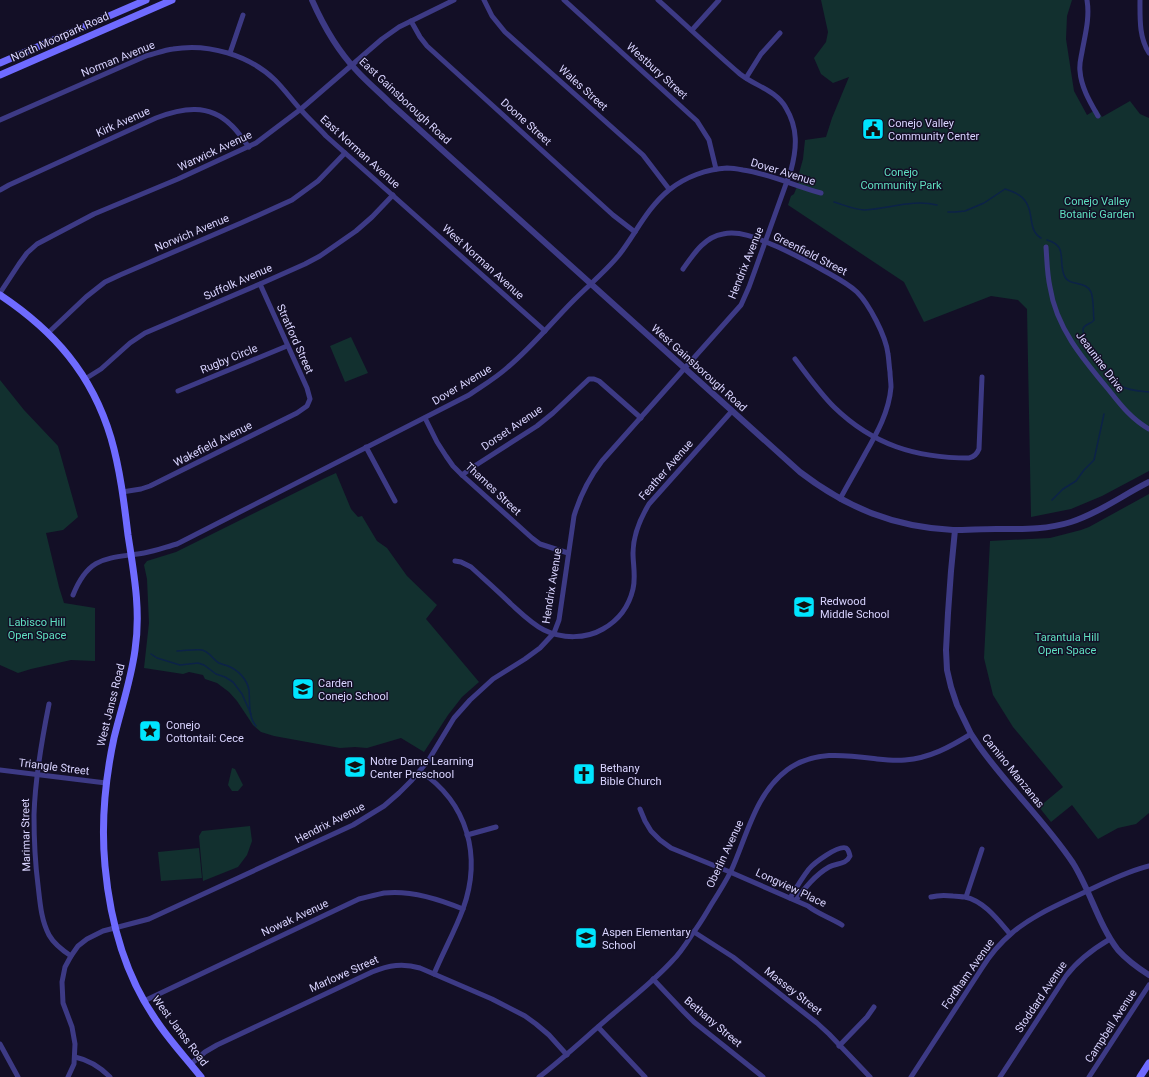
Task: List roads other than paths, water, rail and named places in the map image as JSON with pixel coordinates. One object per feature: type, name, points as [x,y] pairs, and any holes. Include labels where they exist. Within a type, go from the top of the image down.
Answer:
[{"type":"main road","name":"North Moorpark Road","points":[[0,63],[146,0]]},
{"type":"main road","name":"North Moorpark Road","points":[[0,76],[172,0]]},
{"type":"main road","name":"West Janss Road","points":[[0,294],[25,312],[67,353],[85,379],[96,399],[111,437],[116,455],[138,606],[137,637],[132,669],[114,737],[106,783],[104,830],[107,882],[115,927],[127,965],[135,984],[163,1030],[201,1077]]},
{"type":"main road","points":[[1140,1077],[1149,1063]]},
{"type":"street","name":"East Gainsborough Road","points":[[312,0],[329,34],[352,65],[390,103],[466,170]]},
{"type":"street","name":"Warwick Avenue","points":[[0,294],[27,253],[38,244],[94,214],[178,179],[249,147],[261,140],[300,110],[399,26],[454,0]]},
{"type":"street","name":"Wales Street","points":[[484,0],[492,16],[505,32],[638,151],[670,189]]},
{"type":"street","name":"Westbury Street","points":[[564,0],[697,122],[709,140],[716,169]]},
{"type":"street","name":"Hendrix Avenue","points":[[68,1077],[75,1057],[74,1033],[63,1003],[62,982],[64,972],[71,956],[78,946],[87,939],[103,931],[149,919],[353,825],[384,806],[399,793],[428,761],[454,718],[470,700],[493,679],[533,654],[548,641],[554,633],[559,620],[574,516],[578,502],[594,471],[740,305],[749,287],[766,242],[795,156],[796,134],[793,121],[786,107],[776,96],[765,88],[746,78],[658,0]]},
{"type":"street","points":[[692,30],[719,0]]},
{"type":"street","points":[[1087,0],[1087,23],[1080,70],[1084,89],[1098,116]]},
{"type":"street","points":[[1140,0],[1142,37],[1144,45],[1149,53]]},
{"type":"street","points":[[230,53],[243,15]]},
{"type":"street","name":"Doone Street","points":[[411,21],[426,46],[614,215],[635,232]]},
{"type":"street","points":[[746,78],[761,54],[780,33]]},
{"type":"street","name":"Norman Avenue","points":[[0,120],[146,56],[173,49],[187,48],[211,49],[241,57],[266,72],[285,91],[300,110]]},
{"type":"street","name":"Kirk Avenue","points":[[0,190],[149,121],[179,111],[201,109],[217,114],[232,126],[249,147]]},
{"type":"street","name":"East Norman Avenue","points":[[300,110],[345,153],[407,208]]},
{"type":"street","name":"Norwich Avenue","points":[[48,333],[86,297],[105,282],[292,200],[318,181],[345,153]]},
{"type":"street","name":"Dover Avenue","points":[[73,595],[84,573],[92,566],[107,558],[158,550],[177,544],[425,418],[469,395],[495,378],[526,351],[616,258],[651,208],[670,189],[684,180],[716,169],[730,168],[756,172],[821,193]]},
{"type":"street","name":"West Gainsborough Road","points":[[466,170],[800,472],[840,499],[886,519],[912,525],[955,530]]},
{"type":"street","name":"Suffolk Avenue","points":[[85,379],[101,369],[135,339],[145,333],[260,284],[320,256],[356,231],[393,195]]},
{"type":"street","name":"West Norman Avenue","points":[[407,208],[545,331]]},
{"type":"street","name":"Greenfield Street","points":[[683,269],[702,244],[711,238],[723,233],[747,235],[791,253],[848,285],[859,295],[869,309],[887,348],[891,386],[884,417],[840,499]]},
{"type":"street","name":"Jeaunine Drive","points":[[1046,247],[1050,286],[1056,311],[1072,343],[1125,410],[1149,429]]},
{"type":"street","name":"Stratford Street","points":[[260,284],[310,395],[308,403]]},
{"type":"street","name":"Rugby Circle","points":[[178,391],[287,346]]},
{"type":"street","points":[[795,359],[819,390],[835,408],[851,422],[874,437],[897,448],[913,453],[940,457],[972,457],[979,449],[982,377]]},
{"type":"street","name":"Dorset Avenue","points":[[462,475],[537,426],[589,379],[600,381],[641,418]]},
{"type":"street","name":"Wakefield Avenue","points":[[122,492],[150,486],[297,413],[308,403]]},
{"type":"street","name":"Feather Avenue","points":[[456,561],[471,567],[524,616],[544,630],[571,637],[593,634],[612,623],[622,614],[628,604],[635,581],[633,550],[637,527],[649,504],[732,411]]},
{"type":"street","name":"Thames Street","points":[[425,418],[446,456],[462,475],[540,544],[568,552]]},
{"type":"street","points":[[366,447],[395,501]]},
{"type":"street","points":[[955,530],[1034,529],[1061,525],[1085,517],[1149,482]]},
{"type":"street","name":"Camino Manzanas","points":[[955,530],[946,650],[947,670],[957,705],[971,734],[985,755],[1059,844],[1073,864],[1088,891],[1110,938],[1118,950],[1127,959],[1149,975]]},
{"type":"street","name":"Marimar Street","points":[[49,704],[44,730],[34,814],[36,872],[42,918],[50,936],[56,944],[71,956]]},
{"type":"street","name":"Oberlin Avenue","points":[[539,1077],[567,1055],[673,961],[694,932],[724,884],[763,796],[772,784],[789,769],[812,758],[825,755],[843,755],[903,761],[917,759],[942,751],[971,734]]},
{"type":"street","name":"Triangle Street","points":[[0,770],[38,776],[106,783]]},
{"type":"street","points":[[420,771],[444,791],[458,812],[467,835],[470,853],[471,870],[463,909],[434,974]]},
{"type":"street","name":"Longview Place","points":[[640,809],[644,822],[651,831],[671,848],[796,900],[813,910],[834,919],[842,925]]},
{"type":"street","points":[[467,835],[496,826]]},
{"type":"street","points":[[790,898],[809,869],[825,856],[845,848],[850,856],[849,860],[832,865],[822,871],[796,900]]},
{"type":"street","points":[[966,898],[982,849]]},
{"type":"street","name":"Fordham Avenue","points":[[911,1077],[986,961],[1010,934],[1035,916],[1123,874],[1149,866]]},
{"type":"street","name":"Nowak Avenue","points":[[144,1001],[160,992],[359,899],[385,893],[416,895],[443,901],[463,909]]},
{"type":"street","points":[[931,897],[945,895],[966,898],[986,908],[1010,934]]},
{"type":"street","name":"Massey Street","points":[[694,932],[732,957],[811,1018],[829,1034],[870,1077]]},
{"type":"street","name":"Stoddard Avenue","points":[[1000,1077],[1073,967],[1090,952],[1110,938]]},
{"type":"street","name":"Marlowe Street","points":[[191,1064],[216,1045],[384,967],[394,965],[409,965],[434,974],[492,999],[525,1016],[549,1035],[567,1055]]},
{"type":"street","name":"Bethany Street","points":[[653,979],[694,1022],[763,1077]]},
{"type":"street","name":"Campbell Avenue","points":[[1089,1077],[1149,985]]},
{"type":"street","points":[[840,1046],[867,1017],[874,1007]]},
{"type":"street","points":[[598,1027],[645,1077]]},
{"type":"street","points":[[0,1044],[18,1077]]},
{"type":"street","points":[[75,1057],[90,1062],[102,1069],[110,1077]]},
{"type":"waterway","points":[[948,212],[965,211],[984,203],[1005,189],[1022,197],[1030,210],[1033,228],[1037,235],[1041,238]]},
{"type":"waterway","points":[[834,202],[861,210],[919,203],[937,205]]},
{"type":"waterway","points":[[1047,240],[1054,243],[1060,249],[1062,269],[1066,279],[1089,288],[1091,292],[1094,320],[1083,329],[1087,342],[1098,359],[1111,376],[1124,388],[1149,392]]},
{"type":"waterway","points":[[1052,500],[1063,489],[1076,481],[1094,460],[1104,414]]},
{"type":"waterway","points":[[177,651],[202,650],[209,654],[217,662],[239,672],[248,686],[251,714],[253,722],[256,726]]},
{"type":"waterway","points":[[151,654],[157,658],[180,665],[198,663],[204,665],[216,674],[225,677],[233,682],[242,694],[251,714]]},
{"type":"place","name":"Conejo Valley Community Center","points":[[873,129]]},
{"type":"place","name":"Redwood Middle School","points":[[804,607]]},
{"type":"place","name":"Carden Conejo School","points":[[303,689]]},
{"type":"place","name":"Conejo Cottontail: Cece","points":[[150,731]]},
{"type":"place","name":"Notre Dame Learning Center Preschool","points":[[355,767]]},
{"type":"place","name":"Bethany Bible Church","points":[[584,774]]},
{"type":"place","name":"Aspen Elementary School","points":[[586,938]]},
{"type":"park label","name":"Conejo Community Park","points":[[901,178]]},
{"type":"park label","name":"Conejo Valley Botanic Garden","points":[[1097,207]]},
{"type":"park label","name":"Labisco Hill Open Space","points":[[37,628]]},
{"type":"park label","name":"Tarantula Hill Open Space","points":[[1067,643]]}]
